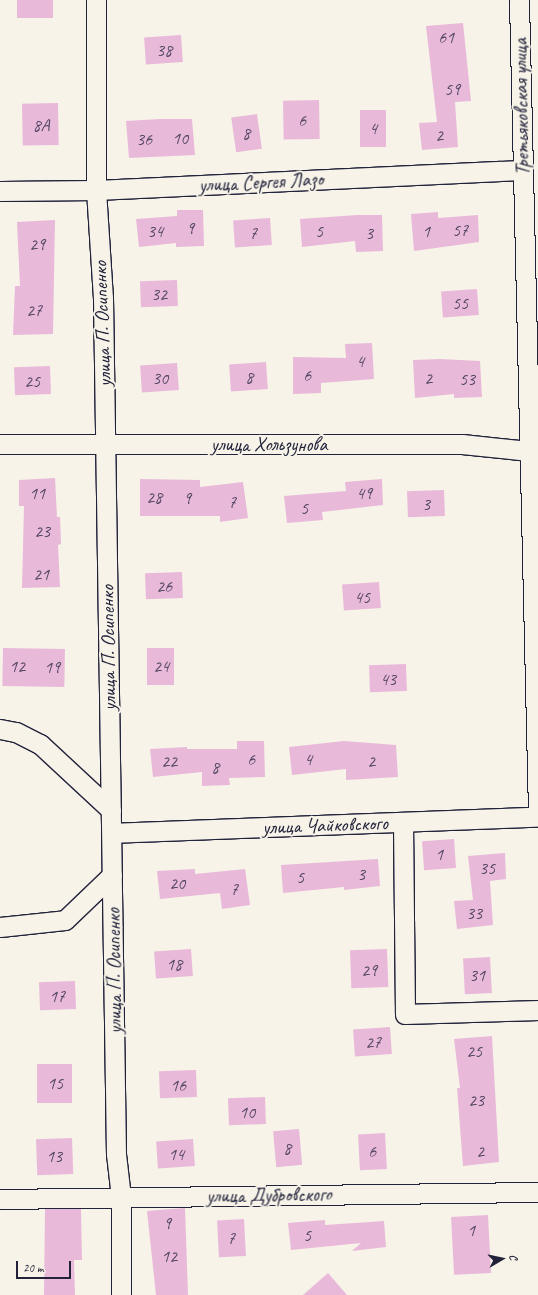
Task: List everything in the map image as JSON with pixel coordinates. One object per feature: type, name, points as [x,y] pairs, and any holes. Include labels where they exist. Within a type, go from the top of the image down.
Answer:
[{"type":"street","name":"улица П. Осипенко","points":[[96,0],[96,190],[103,298],[104,443],[112,833],[116,1154],[121,1197],[121,1295]]},
{"type":"street","name":"Третьяковская улица","points":[[519,0],[522,170],[533,452],[538,815]]},
{"type":"street","name":"улица Сергея Лазо","points":[[0,191],[96,190],[522,170]]},
{"type":"street","name":"улица Хользунова","points":[[0,444],[462,444],[533,452]]},
{"type":"street","points":[[0,729],[16,732],[40,744],[111,810]]},
{"type":"street","name":"улица Чайковского","points":[[112,833],[403,822],[538,815]]},
{"type":"street","points":[[403,822],[405,1014],[538,1010]]},
{"type":"street","points":[[0,927],[64,920],[112,874]]},
{"type":"street","name":"улица Дубровского","points":[[0,1199],[538,1192]]},
{"type":"building","points":[[17,0],[53,0],[53,18],[17,18]]},
{"type":"building","points":[[463,23],[471,101],[455,102],[458,147],[422,150],[419,123],[437,122],[426,26]]},
{"type":"building","points":[[181,35],[183,62],[146,65],[144,38]]},
{"type":"building","points":[[319,100],[320,139],[284,140],[283,101]]},
{"type":"building","points":[[58,103],[59,145],[23,146],[22,104]]},
{"type":"building","points":[[360,110],[386,110],[386,147],[360,147]]},
{"type":"building","points":[[257,114],[262,149],[236,152],[231,118]]},
{"type":"building","points":[[192,119],[195,155],[129,158],[126,121]]},
{"type":"building","points":[[177,210],[203,210],[204,246],[176,247],[176,243],[139,247],[136,219],[177,216]]},
{"type":"building","points":[[438,212],[438,218],[478,215],[479,242],[414,251],[411,214]]},
{"type":"building","points":[[357,215],[382,215],[383,251],[356,252],[355,241],[302,247],[300,219]]},
{"type":"building","points":[[270,218],[272,245],[235,248],[233,221]]},
{"type":"building","points":[[55,220],[53,334],[13,335],[15,286],[20,286],[17,222]]},
{"type":"building","points":[[177,280],[178,306],[141,307],[140,281]]},
{"type":"building","points":[[477,289],[479,315],[443,317],[441,292]]},
{"type":"building","points":[[372,343],[374,379],[321,383],[321,393],[293,394],[293,357],[346,358],[345,344]]},
{"type":"building","points":[[440,359],[480,361],[482,397],[454,398],[454,394],[415,398],[413,360]]},
{"type":"building","points":[[266,362],[268,389],[231,392],[229,365]]},
{"type":"building","points":[[177,363],[179,390],[142,393],[140,366]]},
{"type":"building","points":[[50,366],[51,394],[15,395],[14,367]]},
{"type":"building","points":[[55,478],[57,517],[60,517],[61,544],[58,545],[60,587],[22,588],[24,506],[19,506],[19,480]]},
{"type":"building","points":[[140,479],[200,480],[200,487],[243,482],[248,518],[220,522],[220,516],[140,516]]},
{"type":"building","points":[[382,479],[383,505],[322,512],[323,520],[287,523],[284,496],[346,491],[345,482]]},
{"type":"building","points":[[444,490],[445,516],[408,517],[407,491]]},
{"type":"building","points":[[182,572],[183,598],[146,599],[145,573]]},
{"type":"building","points":[[379,582],[381,608],[344,611],[342,585]]},
{"type":"building","points":[[3,648],[65,649],[64,687],[2,686]]},
{"type":"building","points":[[147,648],[174,648],[174,685],[147,685]]},
{"type":"building","points":[[406,664],[407,691],[370,692],[369,665]]},
{"type":"building","points":[[237,741],[264,741],[265,777],[229,778],[230,785],[202,786],[202,772],[153,777],[150,749],[187,747],[187,749],[237,749]]},
{"type":"building","points":[[344,741],[396,745],[398,777],[346,780],[346,769],[292,775],[289,747]]},
{"type":"building","points":[[454,839],[456,868],[424,870],[422,841]]},
{"type":"building","points":[[505,853],[506,879],[490,881],[493,925],[457,929],[454,901],[473,900],[468,856]]},
{"type":"building","points":[[378,859],[380,886],[344,890],[344,887],[283,893],[281,865]]},
{"type":"building","points":[[195,869],[195,874],[245,869],[250,905],[222,909],[220,893],[160,899],[157,871]]},
{"type":"building","points":[[191,949],[193,976],[156,979],[154,952]]},
{"type":"building","points":[[387,949],[388,987],[351,988],[350,950]]},
{"type":"building","points":[[490,957],[492,993],[465,994],[463,958]]},
{"type":"building","points":[[75,981],[76,1009],[40,1010],[39,982]]},
{"type":"building","points":[[390,1027],[392,1054],[355,1057],[353,1030]]},
{"type":"building","points":[[492,1036],[499,1162],[463,1166],[457,1088],[460,1088],[454,1039]]},
{"type":"building","points":[[37,1064],[72,1064],[72,1103],[37,1103]]},
{"type":"building","points":[[196,1070],[197,1097],[160,1098],[159,1071]]},
{"type":"building","points":[[265,1097],[266,1124],[229,1125],[228,1098]]},
{"type":"building","points":[[299,1129],[302,1165],[276,1167],[273,1131]]},
{"type":"building","points":[[385,1133],[387,1169],[360,1170],[358,1134]]},
{"type":"building","points":[[72,1138],[73,1174],[37,1175],[36,1139]]},
{"type":"building","points":[[193,1139],[195,1166],[158,1169],[156,1142]]},
{"type":"building","points":[[185,1208],[188,1295],[156,1295],[147,1211]]},
{"type":"building","points":[[45,1209],[81,1209],[82,1260],[74,1260],[75,1295],[44,1295]]},
{"type":"building","points":[[488,1215],[491,1273],[454,1275],[451,1217]]},
{"type":"building","points":[[244,1219],[246,1256],[219,1257],[217,1220]]},
{"type":"building","points":[[325,1220],[325,1225],[384,1221],[386,1247],[352,1251],[361,1243],[291,1250],[288,1223]]},
{"type":"building","points":[[328,1273],[347,1295],[303,1295]]}]
